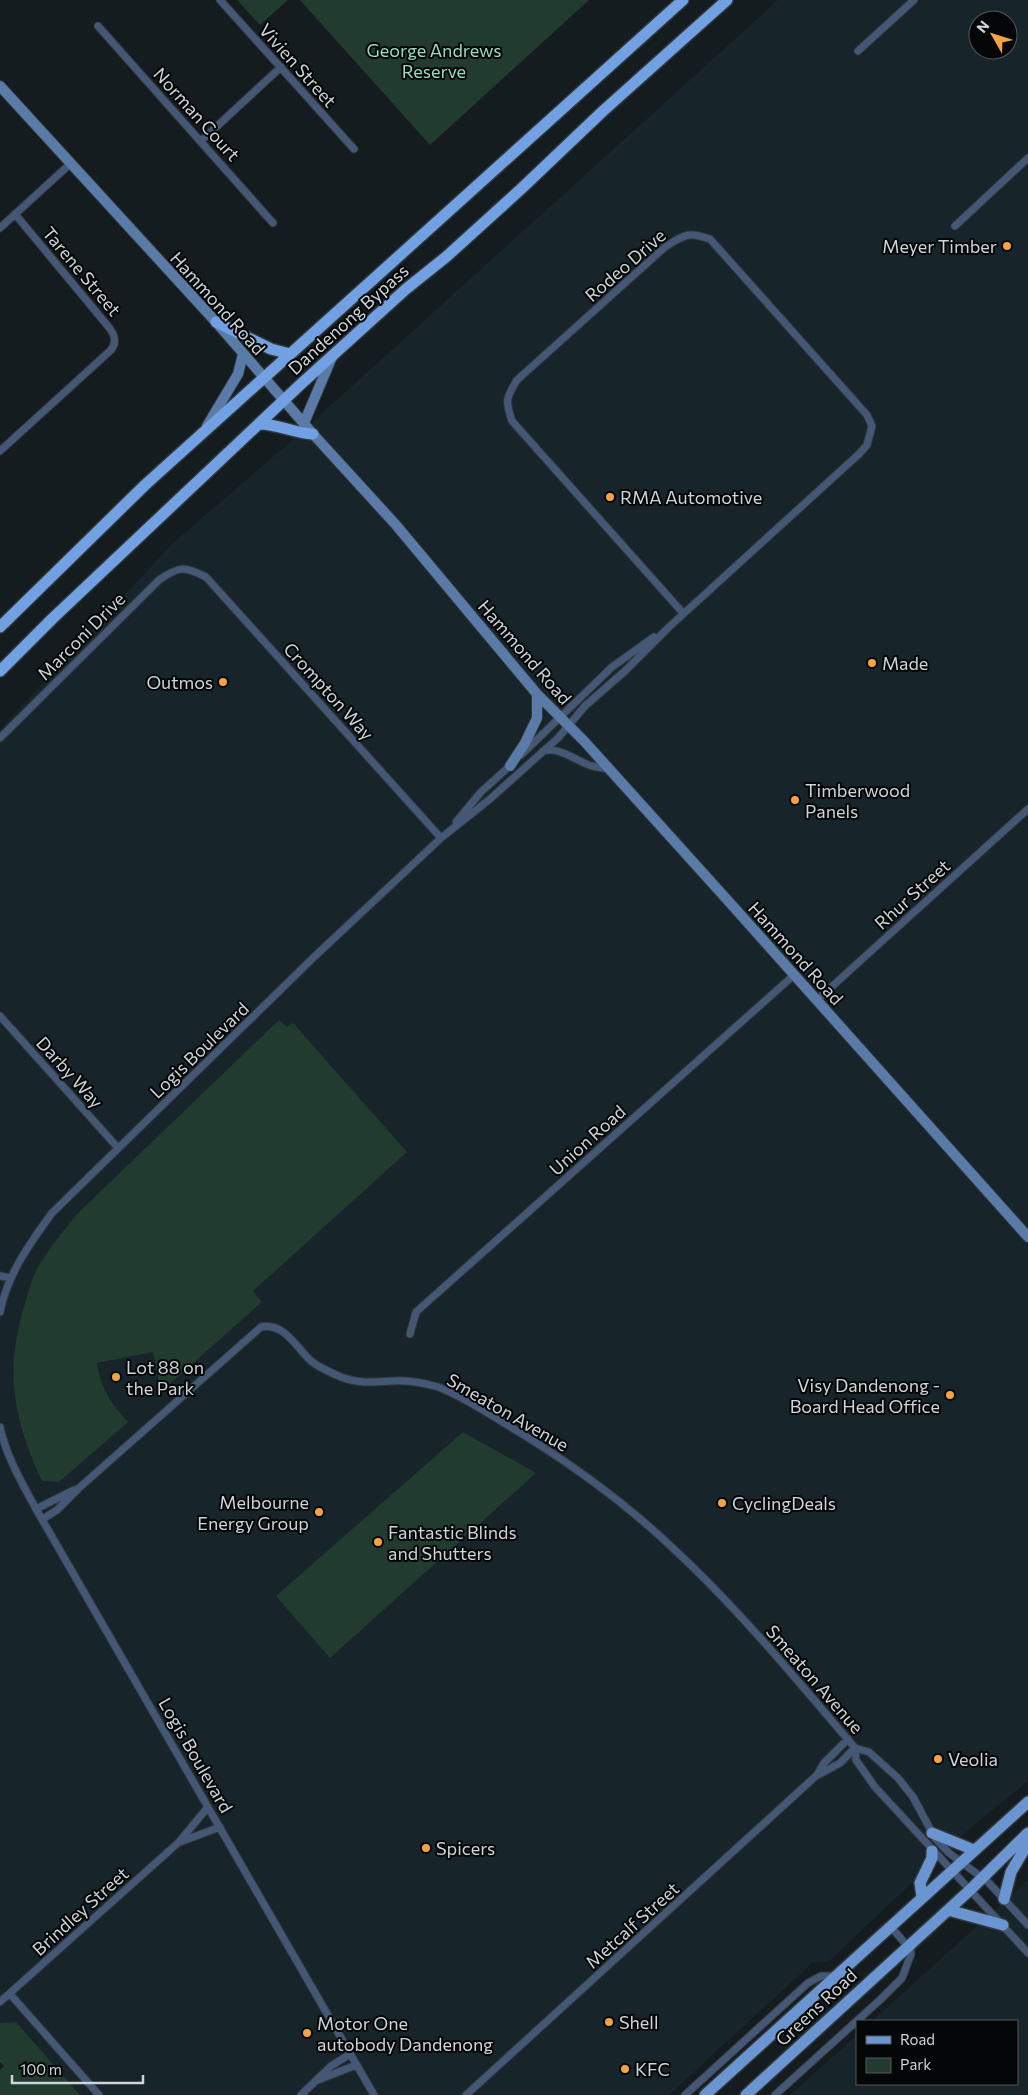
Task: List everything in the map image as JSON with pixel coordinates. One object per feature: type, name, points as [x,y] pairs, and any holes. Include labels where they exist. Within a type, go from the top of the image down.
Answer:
[{"type":"highway","name":"Dandenong Bypass","points":[[0,627],[106,522],[683,0]]},
{"type":"highway","name":"Dandenong Bypass","points":[[0,671],[52,618],[283,400],[514,195],[603,111],[727,0]]},
{"type":"highway","points":[[216,322],[271,349],[290,354]]},
{"type":"highway","points":[[259,424],[272,424],[298,433],[313,434]]},
{"type":"main road","name":"Hammond Road","points":[[0,86],[216,322],[313,434],[396,524],[537,694],[569,726],[817,1000],[1028,1237]]},
{"type":"main road","points":[[202,434],[232,386],[238,374],[243,354]]},
{"type":"main road","points":[[304,423],[332,356]]},
{"type":"main road","points":[[510,766],[525,743],[536,718],[537,694]]},
{"type":"main road","name":"Greens Road","points":[[706,2095],[1028,1802]]},
{"type":"main road","points":[[932,1833],[974,1850]]},
{"type":"main road","points":[[1004,1899],[1011,1872],[1024,1850],[1026,1834]]},
{"type":"main road","name":"Greens Road","points":[[746,2095],[970,1890],[1026,1834]]},
{"type":"main road","points":[[922,1898],[920,1883],[932,1858],[932,1851]]},
{"type":"main road","points":[[948,1910],[1003,1926]]},
{"type":"street","name":"Vivien Street","points":[[220,0],[354,149]]},
{"type":"street","points":[[858,52],[914,0]]},
{"type":"street","name":"Norman Court","points":[[98,26],[273,223]]},
{"type":"street","points":[[201,141],[281,67]]},
{"type":"street","points":[[955,226],[1028,158]]},
{"type":"street","points":[[0,228],[70,164]]},
{"type":"street","name":"Tarene Street","points":[[0,451],[111,350],[115,341],[113,332],[108,324],[15,214]]},
{"type":"street","name":"Rodeo Drive","points":[[569,726],[585,706],[625,670],[669,626],[684,613],[858,454],[867,445],[872,426],[867,415],[724,254],[710,239],[697,234],[684,235],[665,247],[517,380],[508,394],[506,404],[512,421],[684,613]]},
{"type":"street","name":"Marconi Drive","points":[[0,738],[159,580],[174,570],[190,568]]},
{"type":"street","name":"Crompton Way","points":[[190,568],[206,577],[441,838]]},
{"type":"street","name":"Rodeo Drive","points":[[560,717],[612,667],[669,626]]},
{"type":"street","name":"Logis Boulevard","points":[[0,1312],[11,1278],[30,1244],[52,1213],[441,838],[481,792],[560,717]]},
{"type":"street","name":"Logis Boulevard","points":[[448,831],[490,799],[569,726]]},
{"type":"street","points":[[543,751],[557,751],[590,766],[608,769]]},
{"type":"street","name":"Rhur Street","points":[[817,1000],[1028,809]]},
{"type":"street","name":"Union Road","points":[[410,1334],[416,1312],[794,975]]},
{"type":"street","name":"Darby Way","points":[[0,1016],[118,1148]]},
{"type":"street","points":[[0,1276],[11,1278]]},
{"type":"street","name":"Smeaton Avenue","points":[[42,1519],[57,1510],[79,1488],[261,1327],[274,1326],[281,1330],[313,1362],[342,1377],[372,1383],[394,1381],[417,1382],[438,1388],[465,1400],[538,1443],[585,1476],[652,1530],[715,1589],[848,1739],[855,1748],[856,1760],[875,1787],[1028,1954]]},
{"type":"street","name":"Logis Boulevard","points":[[0,1427],[2,1438],[36,1509],[374,2095]]},
{"type":"street","name":"Smeaton Avenue","points":[[36,1509],[79,1488]]},
{"type":"street","name":"Metcalf Street","points":[[818,1775],[824,1763],[848,1739]]},
{"type":"street","name":"Smeaton Avenue","points":[[855,1748],[869,1752],[898,1778],[913,1797],[932,1833],[949,1853],[983,1877],[1028,1925]]},
{"type":"street","name":"Metcalf Street","points":[[466,2095],[818,1775],[840,1763],[855,1748]]},
{"type":"street","name":"Brindley Street","points":[[0,2002],[179,1842],[208,1807]]},
{"type":"street","name":"Brindley Street","points":[[179,1842],[220,1827]]},
{"type":"street","points":[[891,1927],[909,1945]]},
{"type":"street","name":"Greens Road","points":[[858,2020],[902,1978],[911,1954],[909,1945]]},
{"type":"street","name":"Greens Road","points":[[685,2095],[808,1983],[821,1976],[837,1976]]},
{"type":"street","points":[[10,1994],[99,2095]]},
{"type":"street","name":"Greens Road","points":[[775,2095],[856,2021]]},
{"type":"street","points":[[301,2095],[331,2066],[350,2054]]},
{"type":"street","points":[[316,2082],[356,2065]]},
{"type":"shaded area","points":[[778,0],[1028,0],[1028,1781],[968,1830],[829,1961],[812,1963],[669,2095],[80,2095],[16,2023],[0,2023],[0,729],[173,543],[287,445]]},
{"type":"shaded area","points":[[1028,1880],[1028,2095],[790,2095],[856,2036],[856,2085],[1018,2085],[1018,2020],[873,2020]]},
{"type":"green space","points":[[237,0],[288,0],[260,25]]},
{"type":"green space","name":"George Andrews Reserve","points":[[300,0],[589,0],[430,145]]},
{"type":"green space","points":[[279,1020],[287,1027],[293,1023],[407,1152],[253,1291],[262,1302],[165,1388],[159,1382],[153,1352],[97,1363],[98,1372],[107,1395],[128,1422],[59,1482],[42,1481],[32,1459],[19,1417],[14,1375],[14,1353],[18,1331],[30,1287],[38,1267],[76,1215]]},
{"type":"green space","points":[[463,1432],[536,1473],[330,1658],[276,1596]]},
{"type":"green space","points":[[16,2022],[80,2095],[0,2095],[0,2070],[4,2066],[0,2062],[0,2023]]},
{"type":"place","name":"Meyer Timber","points":[[1007,246]]},
{"type":"place","name":"RMA Automotive","points":[[610,497]]},
{"type":"place","name":"Made","points":[[872,663]]},
{"type":"place","name":"Outmos","points":[[223,682]]},
{"type":"place","name":"Timberwood Panels","points":[[795,800]]},
{"type":"place","name":"Lot 88 on the Park","points":[[116,1377]]},
{"type":"place","name":"Visy Dandenong - Board Head Office","points":[[950,1395]]},
{"type":"place","name":"CyclingDeals","points":[[722,1503]]},
{"type":"place","name":"Melbourne Energy Group","points":[[319,1512]]},
{"type":"place","name":"Fantastic Blinds and Shutters","points":[[378,1542]]},
{"type":"place","name":"Veolia","points":[[938,1759]]},
{"type":"place","name":"Spicers","points":[[426,1848]]},
{"type":"place","name":"Shell","points":[[609,2022]]},
{"type":"place","name":"Motor One autobody Dandenong","points":[[307,2033]]},
{"type":"place","name":"KFC","points":[[625,2069]]}]
